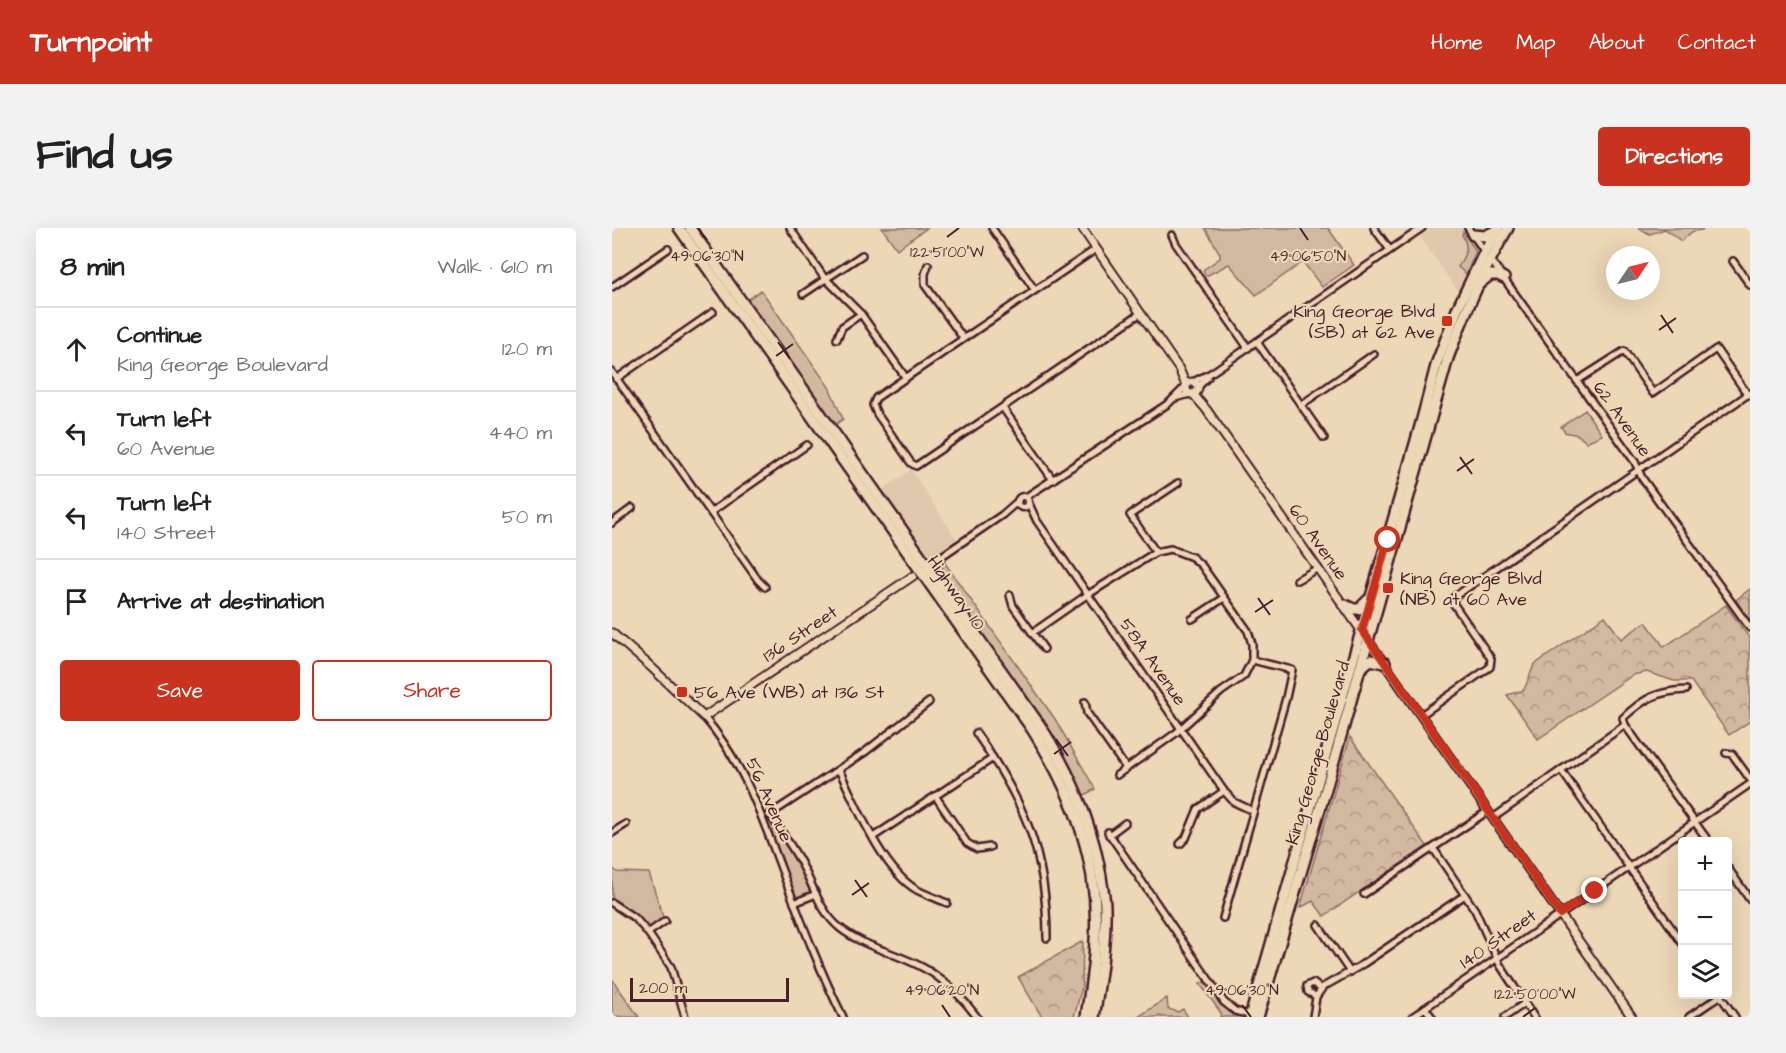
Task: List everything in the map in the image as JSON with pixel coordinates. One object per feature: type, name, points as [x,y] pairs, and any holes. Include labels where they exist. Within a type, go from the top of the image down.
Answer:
[{"type":"main road","name":"Highway 10","points":[[679,228],[1053,761],[1073,805],[1089,858],[1095,911],[1093,971],[1086,1017]]},
{"type":"main road","name":"Highway 10","points":[[690,228],[1058,754],[1082,802],[1091,830],[1106,905],[1104,949],[1094,1017]]},
{"type":"main road","name":"King George Boulevard","points":[[1253,1017],[1328,782],[1358,671],[1371,595],[1437,362],[1458,307],[1487,255],[1508,228]]},
{"type":"main road","points":[[1470,232],[1485,236],[1497,229]]},
{"type":"main road","name":"King George Boulevard","points":[[1253,1017],[1448,358],[1497,229]]},
{"type":"main road","points":[[1473,293],[1490,275],[1504,278]]},
{"type":"main road","points":[[872,503],[874,512],[913,568],[913,576],[926,579]]},
{"type":"main road","points":[[920,557],[928,560],[939,558]]},
{"type":"main road","points":[[939,558],[935,566],[936,572],[971,622],[979,639]]},
{"type":"main road","points":[[1343,604],[1359,609],[1364,607],[1371,595]]},
{"type":"main road","points":[[1358,671],[1370,660],[1385,663]]},
{"type":"street","points":[[790,228],[826,280],[861,314],[906,378]]},
{"type":"street","points":[[992,228],[1034,290]]},
{"type":"street","name":"60 Avenue","points":[[1082,228],[1632,1017]]},
{"type":"street","points":[[1374,228],[1390,250]]},
{"type":"street","points":[[939,558],[1002,515],[1024,503],[1053,480],[1422,228]]},
{"type":"street","name":"62 Avenue","points":[[1470,232],[1750,628]]},
{"type":"street","points":[[1172,235],[1248,348]]},
{"type":"street","points":[[612,287],[668,249]]},
{"type":"street","points":[[1096,249],[876,398],[873,405],[877,414],[911,463],[916,466],[1141,313]]},
{"type":"street","points":[[803,294],[861,255]]},
{"type":"street","points":[[1733,261],[1750,285]]},
{"type":"street","points":[[928,265],[925,285],[963,338]]},
{"type":"street","points":[[616,379],[712,312]]},
{"type":"street","points":[[837,339],[842,327],[861,314]]},
{"type":"street","points":[[1257,342],[1324,438]]},
{"type":"street","points":[[1421,715],[1487,669],[1491,663],[1488,654],[1453,601],[1454,597],[1749,394],[1716,350],[1653,393],[1624,351],[1577,381]]},
{"type":"street","points":[[1301,405],[1374,354]]},
{"type":"street","points":[[612,372],[765,587]]},
{"type":"street","points":[[1003,408],[1053,480]]},
{"type":"street","points":[[711,512],[807,445]]},
{"type":"street","points":[[1156,552],[1130,515],[1178,483]]},
{"type":"street","name":"58A Avenue","points":[[1024,503],[1224,791],[1233,802],[1253,810]]},
{"type":"street","points":[[612,523],[632,508]]},
{"type":"street","points":[[1032,633],[1156,552],[1171,549],[1192,556],[1202,566],[1248,631],[1252,644],[1252,660],[1244,676],[1221,692],[1181,728],[1117,775]]},
{"type":"street","points":[[1297,580],[1318,568]]},
{"type":"street","name":"136 Street","points":[[704,717],[913,576]]},
{"type":"street","points":[[1010,595],[1013,606],[1044,649]]},
{"type":"street","points":[[1192,619],[1224,598]]},
{"type":"street","name":"56 Avenue","points":[[612,633],[704,717],[740,766],[827,985],[843,1017]]},
{"type":"street","points":[[1223,918],[1292,670],[1252,660]]},
{"type":"street","points":[[1686,690],[1656,694],[1623,718],[1705,837]]},
{"type":"street","points":[[762,819],[865,752],[929,702]]},
{"type":"street","points":[[1085,702],[1087,713],[1126,768]]},
{"type":"street","points":[[1493,818],[1626,725]]},
{"type":"street","points":[[976,733],[1005,776],[1024,814],[1036,848],[1047,907],[1047,938]]},
{"type":"street","points":[[1726,753],[1732,754],[1750,779]]},
{"type":"street","points":[[873,837],[993,758]]},
{"type":"street","points":[[839,770],[873,837],[897,874],[916,889],[947,903]]},
{"type":"street","points":[[1561,770],[1678,936]]},
{"type":"street","name":"140 Street","points":[[1412,1017],[1750,784]]},
{"type":"street","points":[[1180,844],[1186,838],[1198,809],[1224,791]]},
{"type":"street","points":[[936,797],[967,843],[977,849],[990,847]]},
{"type":"street","points":[[1364,894],[1488,811]]},
{"type":"street","points":[[770,814],[799,860],[824,909],[838,926],[861,943],[934,974],[964,1000],[977,1017]]},
{"type":"street","points":[[1125,823],[1108,833],[1224,1002],[1235,1011],[1253,1017]]},
{"type":"street","points":[[612,833],[626,824]]},
{"type":"street","points":[[1433,848],[1475,910],[1496,958],[1534,1017]]},
{"type":"street","points":[[1732,874],[1750,900]]},
{"type":"street","points":[[794,903],[816,894]]},
{"type":"street","points":[[1313,1017],[1316,996],[1321,989],[1465,895]]},
{"type":"street","points":[[612,903],[636,919],[671,967],[685,1017]]},
{"type":"street","points":[[648,933],[665,921]]},
{"type":"street","points":[[1318,925],[1350,972]]},
{"type":"street","points":[[1316,996],[1308,992],[1307,986],[1313,983],[1321,989]]},
{"type":"street","points":[[1689,1017],[1714,999]]},
{"type":"street","points":[[1722,999],[1735,1017]]},
{"type":"street","points":[[1505,1017],[1525,1003]]},
{"type":"street","points":[[1425,1008],[1432,1017]]},
{"type":"shaded area","points":[[1427,228],[1493,228],[1487,233],[1474,233],[1480,250],[1458,291],[1418,234]]},
{"type":"shaded area","points":[[911,470],[959,543],[927,564],[877,494]]},
{"type":"green space","points":[[882,228],[927,228],[897,249]]},
{"type":"green space","points":[[1205,228],[1328,228],[1354,265],[1322,287],[1303,262],[1256,295],[1229,264],[1206,276],[1203,270],[1220,258],[1220,254]]},
{"type":"green space","points":[[1638,228],[1703,228],[1693,231],[1681,241],[1665,229],[1650,234]]},
{"type":"green space","points":[[1463,232],[1476,251],[1466,274],[1458,267],[1466,251]]},
{"type":"green space","points":[[761,290],[829,387],[843,419],[832,427],[746,301]]},
{"type":"green space","points":[[1585,410],[1602,435],[1586,442],[1578,435],[1565,432],[1561,427]]},
{"type":"green space","points":[[942,559],[1055,719],[1095,789],[1083,796],[1054,739],[941,574],[938,567]]},
{"type":"green space","points":[[1750,589],[1750,621],[1736,600]]},
{"type":"green space","points":[[1726,605],[1750,639],[1750,721],[1729,735],[1691,681],[1674,681],[1647,672],[1633,675],[1538,739],[1507,695],[1524,690],[1534,665],[1605,616],[1621,639],[1646,622],[1664,647]]},
{"type":"green space","points":[[1350,737],[1427,846],[1324,916],[1313,901],[1300,908]]},
{"type":"green space","points":[[771,820],[812,891],[796,898],[767,822]]},
{"type":"green space","points":[[612,868],[617,872],[649,873],[663,917],[649,932],[612,901]]},
{"type":"green space","points":[[1083,941],[1082,987],[1074,1017],[1042,1017],[1018,977]]},
{"type":"green space","points":[[612,979],[639,1017],[612,1017]]},
{"type":"green space","points":[[1204,982],[1220,1005],[1239,1017],[1220,1017],[1221,1013],[1200,984]]},
{"type":"green space","points":[[1167,998],[1168,1009],[1178,1012],[1183,1009],[1188,1017],[1138,1017]]},
{"type":"place","name":"King George Blvd (SB) at 62 Ave","points":[[1447,321]]},
{"type":"place","name":"King George Blvd (NB) at 60 Ave","points":[[1388,588]]},
{"type":"place","name":"56 Ave (WB) at 136 St","points":[[682,692]]},
{"type":"route","points":[[1388,540],[1362,630],[1560,914],[1595,891]]}]
